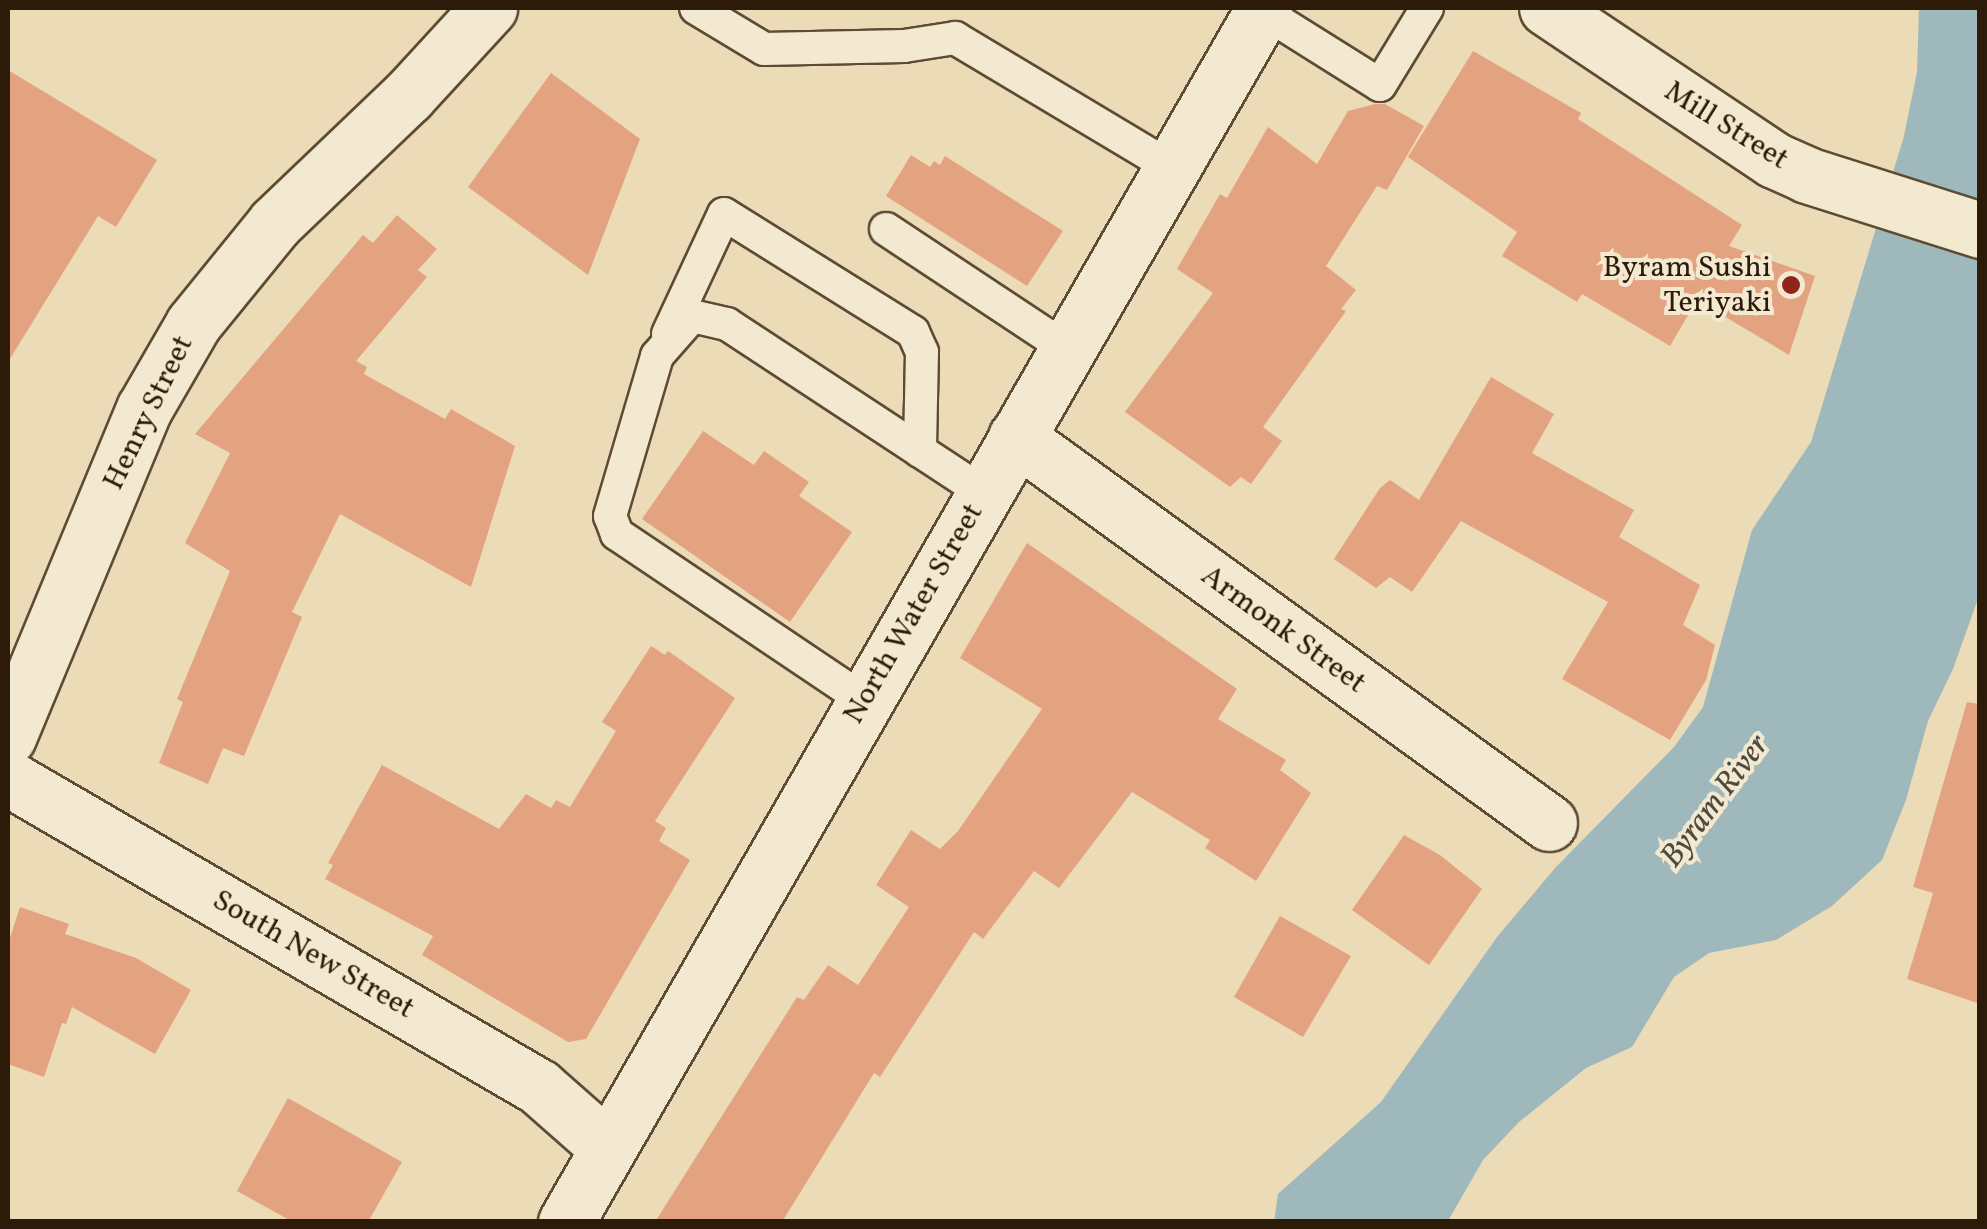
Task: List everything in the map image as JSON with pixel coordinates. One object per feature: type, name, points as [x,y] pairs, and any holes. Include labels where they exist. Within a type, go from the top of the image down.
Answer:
[{"type":"street","name":"Henry Street","points":[[8,737],[144,409],[193,324],[275,223],[408,96],[490,8]]},
{"type":"street","name":"Mill Street","points":[[1547,8],[1720,127],[1807,175],[1980,230]]},
{"type":"street","name":"North Water Street","points":[[566,1222],[1263,9]]},
{"type":"street","name":"Armonk Street","points":[[1016,438],[1549,823]]},
{"type":"street","name":"South New Street","points":[[8,778],[538,1087],[607,1148]]},
{"type":"lane","points":[[696,8],[764,49],[904,46],[956,38],[1172,168]]},
{"type":"lane","points":[[1263,9],[1380,86],[1427,8]]},
{"type":"lane","points":[[864,700],[616,534],[610,516],[658,356],[724,214],[914,332],[922,352],[920,451]]},
{"type":"lane","points":[[886,228],[1067,349]]},
{"type":"lane","points":[[658,356],[692,316],[726,324],[984,492]]},
{"type":"water","name":"Byram River","points":[[1919,8],[1979,8],[1979,596],[1953,669],[1928,721],[1906,800],[1882,860],[1832,906],[1776,940],[1709,953],[1674,977],[1632,1047],[1586,1068],[1519,1122],[1483,1160],[1448,1221],[1274,1222],[1278,1194],[1381,1102],[1497,937],[1556,867],[1674,747],[1703,707],[1752,530],[1811,442],[1904,136],[1917,72]]},
{"type":"building","points":[[1473,51],[1581,113],[1578,119],[1742,225],[1729,246],[1815,276],[1789,355],[1697,300],[1670,346],[1582,294],[1577,302],[1502,256],[1517,232],[1408,157]]},
{"type":"building","points":[[8,70],[157,160],[116,227],[98,216],[8,362]]},
{"type":"building","points":[[551,73],[640,139],[588,275],[468,187]]},
{"type":"building","points":[[1385,104],[1424,126],[1387,190],[1377,186],[1326,266],[1356,290],[1341,309],[1346,311],[1263,427],[1282,441],[1251,484],[1241,477],[1230,487],[1125,412],[1213,293],[1177,269],[1220,194],[1227,198],[1268,127],[1317,164],[1348,111]]},
{"type":"building","points":[[911,155],[930,167],[934,161],[940,165],[945,156],[1063,231],[1027,286],[886,196]]},
{"type":"building","points":[[397,215],[437,249],[418,270],[427,277],[356,361],[367,367],[364,374],[445,419],[451,409],[515,446],[471,587],[340,514],[292,612],[302,617],[244,756],[223,748],[208,784],[159,763],[183,702],[177,699],[230,571],[185,543],[230,453],[195,434],[363,235],[373,243]]},
{"type":"building","points":[[1491,377],[1554,414],[1532,453],[1634,510],[1619,537],[1700,585],[1683,625],[1715,645],[1706,680],[1670,740],[1562,679],[1608,602],[1461,521],[1412,592],[1390,577],[1376,588],[1334,559],[1380,488],[1390,480],[1419,500]]},
{"type":"building","points":[[703,431],[754,465],[764,451],[809,482],[799,496],[852,532],[790,622],[642,519]]},
{"type":"building","points":[[1027,543],[1237,689],[1218,719],[1286,760],[1280,770],[1311,793],[1256,881],[1205,848],[1210,840],[1132,792],[1059,888],[1034,871],[983,939],[974,932],[880,1077],[874,1073],[782,1222],[655,1222],[797,997],[804,1000],[828,965],[858,985],[909,907],[876,885],[911,830],[940,849],[958,831],[1042,709],[960,658]]},
{"type":"building","points":[[651,646],[665,655],[668,651],[735,698],[655,821],[666,828],[659,841],[690,860],[586,1039],[568,1042],[422,955],[433,936],[325,879],[333,865],[328,863],[382,765],[499,829],[526,794],[551,808],[556,800],[570,807],[616,731],[602,722]]},
{"type":"building","points":[[1967,702],[1980,704],[1980,1004],[1907,979],[1933,893],[1913,887]]},
{"type":"building","points":[[1404,835],[1440,855],[1482,889],[1429,965],[1352,910]]},
{"type":"building","points":[[20,907],[69,924],[65,934],[136,958],[191,990],[155,1054],[72,1007],[66,1024],[62,1023],[44,1077],[8,1064],[8,944]]},
{"type":"building","points":[[1280,916],[1351,956],[1303,1037],[1234,997]]},
{"type":"building","points":[[288,1098],[402,1162],[368,1222],[293,1222],[237,1191]]},
{"type":"place","name":"Byram Sushi Teriyaki","points":[[1791,285]]}]
